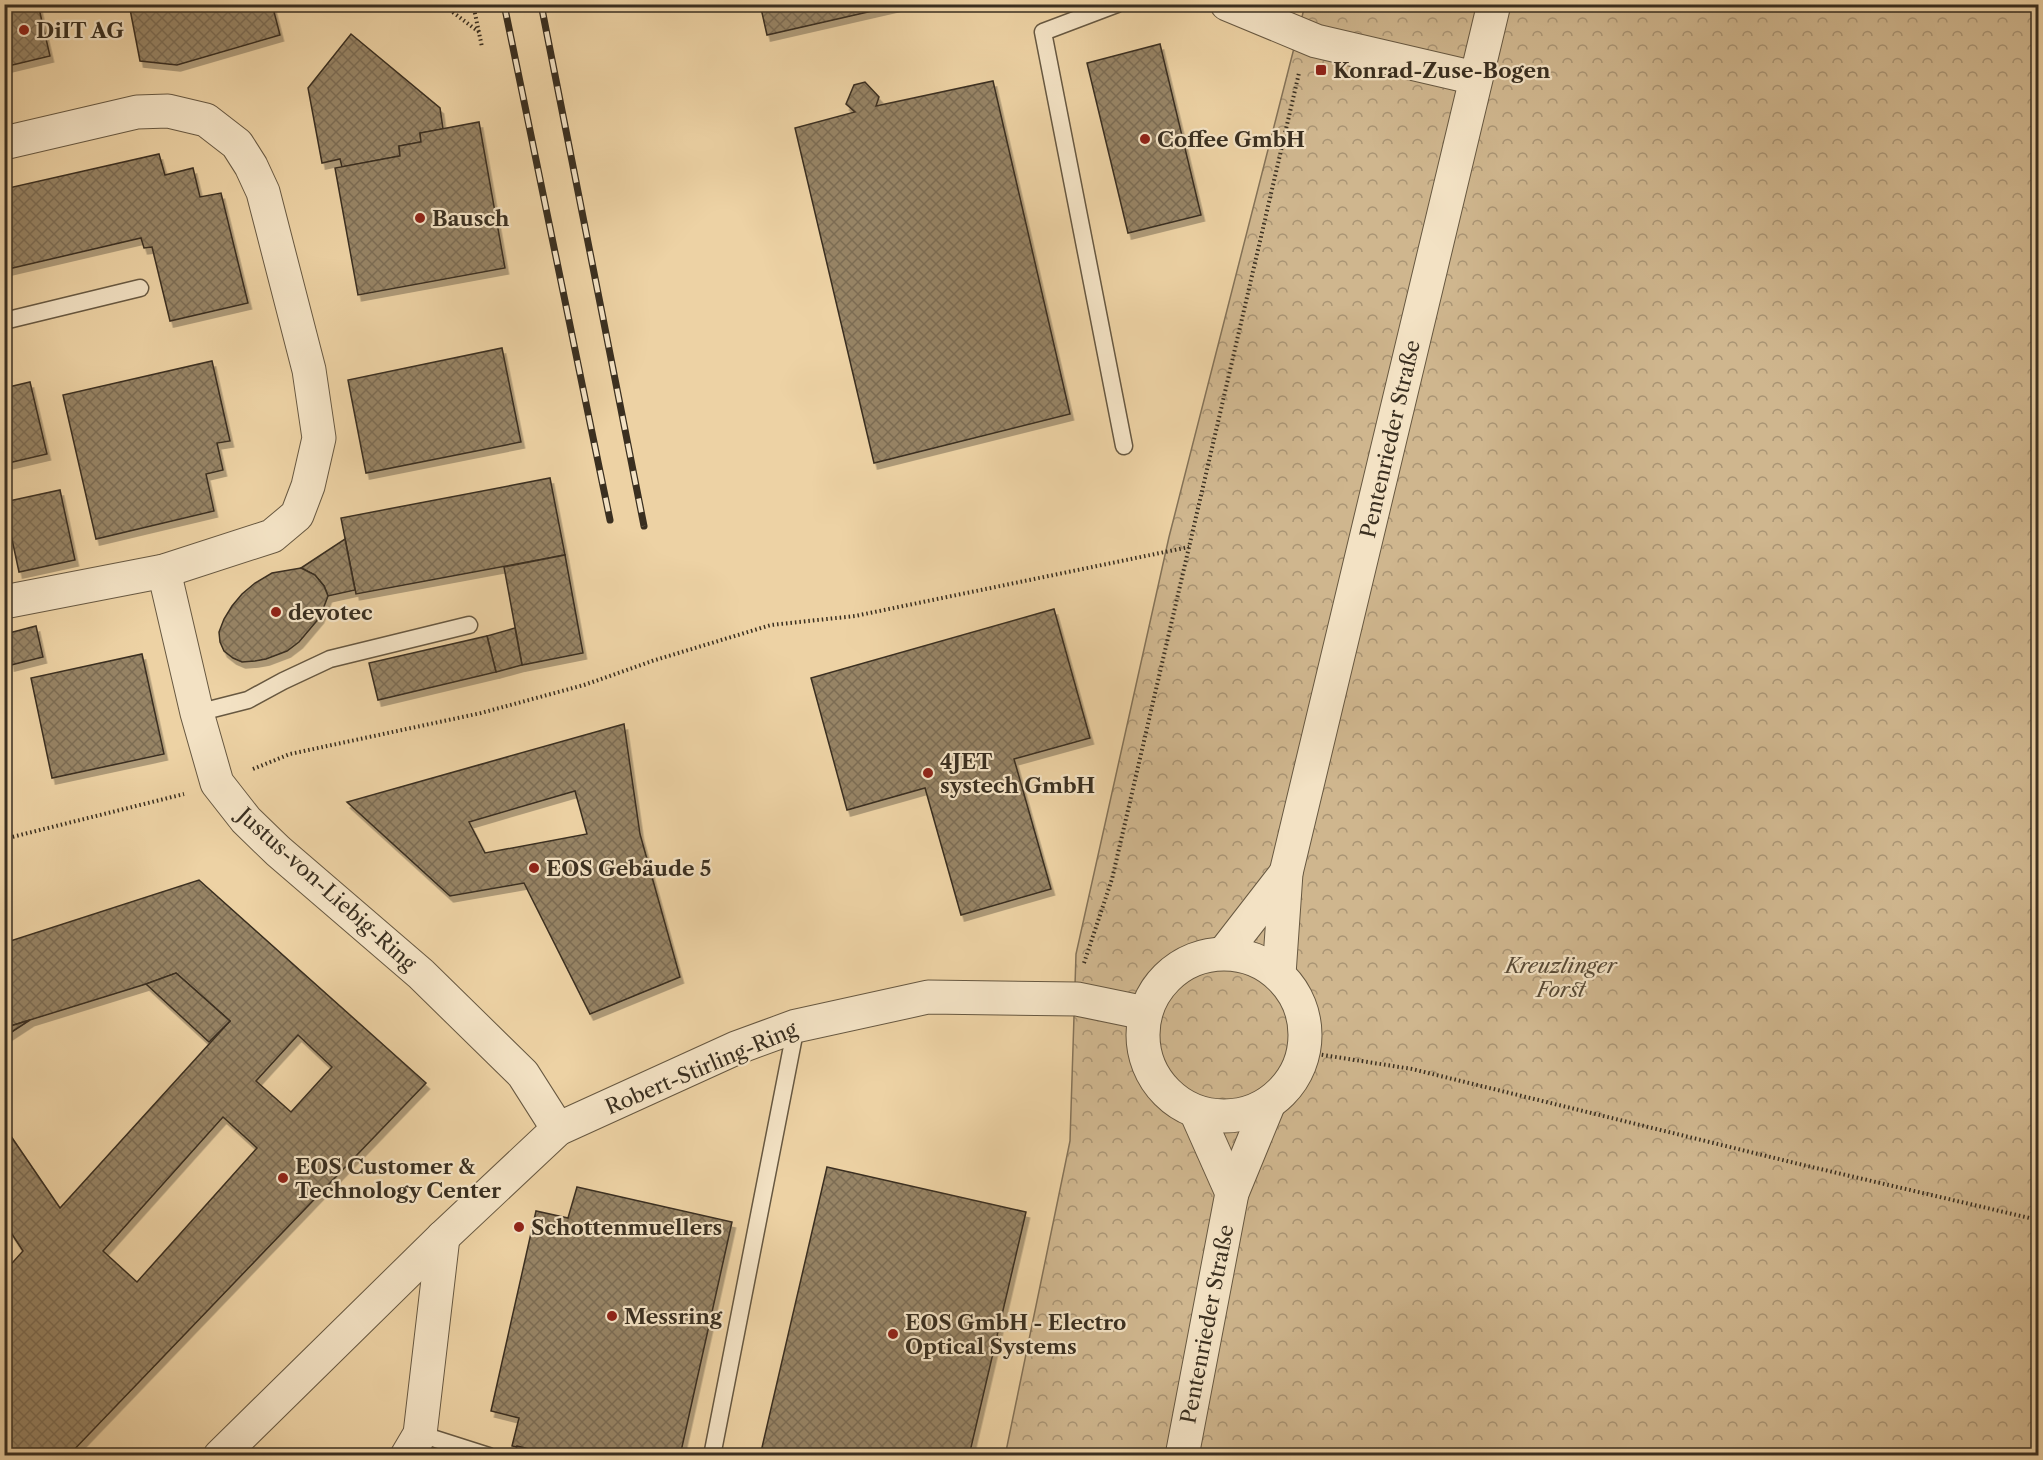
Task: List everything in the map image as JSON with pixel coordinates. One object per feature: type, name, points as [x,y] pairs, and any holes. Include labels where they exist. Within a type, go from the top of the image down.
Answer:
[{"type":"street","points":[[1227,4],[1316,41],[1475,78]]},
{"type":"street","name":"Pentenrieder Straße","points":[[1279,974],[1286,873],[1494,4]]},
{"type":"street","points":[[4,143],[138,112],[168,111],[206,120],[237,144],[252,166],[263,192],[309,370],[318,438],[308,486],[297,515],[272,536],[164,571],[4,603]]},
{"type":"street","name":"Justus-von-Liebig-Ring","points":[[164,571],[197,713],[217,783],[246,820],[262,836],[420,974],[523,1074],[558,1130]]},
{"type":"street","name":"Pentenrieder Straße","points":[[1224,953],[1286,873]]},
{"type":"street","name":"Pentenrieder Straße","points":[[1224,953],[1253,959],[1279,974],[1296,996],[1305,1024],[1304,1052],[1297,1072],[1286,1089],[1269,1103],[1246,1114],[1221,1117],[1196,1112],[1174,1101],[1157,1083],[1144,1053],[1142,1037],[1145,1013],[1156,989],[1175,970],[1198,957],[1224,953]]},
{"type":"street","name":"Robert-Stirling-Ring","points":[[219,1455],[443,1237],[558,1130],[736,1048],[796,1026],[928,998],[1077,999],[1145,1013]]},
{"type":"street","name":"Pentenrieder Straße","points":[[1182,1455],[1232,1193],[1269,1103]]},
{"type":"street","points":[[1196,1112],[1232,1193]]},
{"type":"street","points":[[413,1445],[443,1237]]},
{"type":"lane","points":[[1117,4],[1043,32],[1124,446]]},
{"type":"lane","points":[[4,321],[140,288]]},
{"type":"lane","points":[[197,713],[248,700],[330,659],[469,625]]},
{"type":"lane","points":[[712,1455],[796,1026]]},
{"type":"lane","points":[[413,1445],[489,1455]]},
{"type":"path","points":[[442,4],[479,33]]},
{"type":"path","points":[[472,4],[482,47]]},
{"type":"path","points":[[1077,999],[1085,956],[1112,879],[1297,76],[1316,41]]},
{"type":"path","points":[[4,839],[176,796],[217,783],[290,754],[481,713],[584,685],[771,625],[855,616],[1189,547]]},
{"type":"path","points":[[1304,1052],[1412,1069],[2038,1220]]},
{"type":"green space","name":"Kreuzlinger Forst","points":[[1305,5],[2038,5],[2038,1455],[1005,1456],[1070,1141],[1076,954],[1169,537]]},
{"type":"building","name":"DiIT AG","points":[[4,4],[38,4],[50,56],[4,67]]},
{"type":"building","points":[[129,4],[272,4],[280,35],[177,65],[140,61]]},
{"type":"building","points":[[760,4],[903,4],[767,35]]},
{"type":"building","points":[[351,34],[440,108],[443,129],[420,133],[421,142],[399,146],[400,156],[342,167],[340,159],[322,163],[308,88]]},
{"type":"building","name":"Coffee GmbH","points":[[1160,44],[1201,215],[1128,233],[1087,63]]},
{"type":"building","points":[[993,81],[1070,414],[874,463],[795,128],[855,112],[846,104],[854,85],[865,82],[879,97],[876,106]]},
{"type":"building","name":"Bausch","points":[[479,122],[505,268],[358,295],[335,168],[400,156],[399,146],[421,142],[420,133]]},
{"type":"building","points":[[159,154],[165,175],[193,168],[200,197],[221,193],[248,303],[170,321],[152,247],[144,248],[141,238],[4,270],[4,189]]},
{"type":"building","points":[[502,348],[521,442],[366,473],[348,380]]},
{"type":"building","points":[[212,361],[230,441],[217,443],[223,470],[206,474],[214,511],[96,539],[63,395]]},
{"type":"building","points":[[30,382],[47,454],[4,464],[4,388]]},
{"type":"building","points":[[550,478],[565,555],[356,594],[341,518]]},
{"type":"building","points":[[60,490],[75,560],[19,572],[4,502]]},
{"type":"building","points":[[345,539],[355,590],[328,596],[324,586],[315,575],[301,568]]},
{"type":"building","points":[[565,555],[583,653],[522,665],[504,567]]},
{"type":"building","name":"devotec","points":[[301,568],[315,575],[324,586],[328,596],[320,617],[299,642],[287,651],[255,661],[242,662],[224,651],[219,632],[224,619],[242,594],[272,573]]},
{"type":"building","name":"4JET systech GmbH","points":[[1054,609],[1090,738],[1014,759],[1051,889],[961,915],[925,788],[847,810],[811,678]]},
{"type":"building","points":[[36,626],[43,657],[11,665],[5,634]]},
{"type":"building","points":[[515,628],[522,665],[496,672],[487,636]]},
{"type":"building","points":[[487,636],[496,672],[378,700],[369,663]]},
{"type":"building","points":[[142,654],[164,754],[52,778],[31,678]]},
{"type":"building","name":"EOS Gebäude 5","points":[[624,724],[640,834],[680,977],[590,1014],[524,883],[450,896],[347,802]],"holes":[[[575,791],[587,834],[485,853],[469,822]]]},
{"type":"building","name":"EOS Customer & Technology Center","points":[[199,880],[426,1083],[68,1456],[4,1456],[4,1272],[23,1251],[4,1222],[4,1126],[60,1208],[230,1021],[176,973],[4,1028],[4,943]],"holes":[[[298,1035],[332,1067],[291,1112],[256,1081]],[[223,1117],[257,1148],[137,1282],[103,1251]]]},
{"type":"building","points":[[176,973],[230,1021],[209,1042],[146,984]]},
{"type":"building","points":[[30,1020],[4,1037],[4,1028]]},
{"type":"building","name":"EOS GmbH - Electro Optical Systems","points":[[827,1167],[1026,1212],[969,1456],[760,1456]]},
{"type":"building","name":"Messring","points":[[577,1187],[732,1222],[680,1456],[558,1456],[512,1446],[519,1418],[491,1411],[536,1211],[568,1218]]},
{"type":"building","points":[[517,1446],[537,1451],[536,1456],[514,1456]]},
{"type":"railway","points":[[504,4],[610,520]]},
{"type":"railway","points":[[541,4],[644,526]]},
{"type":"place","name":"DiIT AG","points":[[24,30]]},
{"type":"place","name":"Konrad-Zuse-Bogen","points":[[1321,70]]},
{"type":"place","name":"Coffee GmbH","points":[[1145,139]]},
{"type":"place","name":"Bausch","points":[[420,218]]},
{"type":"place","name":"devotec","points":[[276,612]]},
{"type":"place","name":"4JET systech GmbH","points":[[928,773]]},
{"type":"place","name":"EOS Gebäude 5","points":[[534,868]]},
{"type":"place","name":"EOS Customer & Technology Center","points":[[283,1178]]},
{"type":"place","name":"Schottenmuellers","points":[[519,1227]]},
{"type":"place","name":"Messring","points":[[612,1316]]},
{"type":"place","name":"EOS GmbH - Electro Optical Systems","points":[[893,1334]]}]
